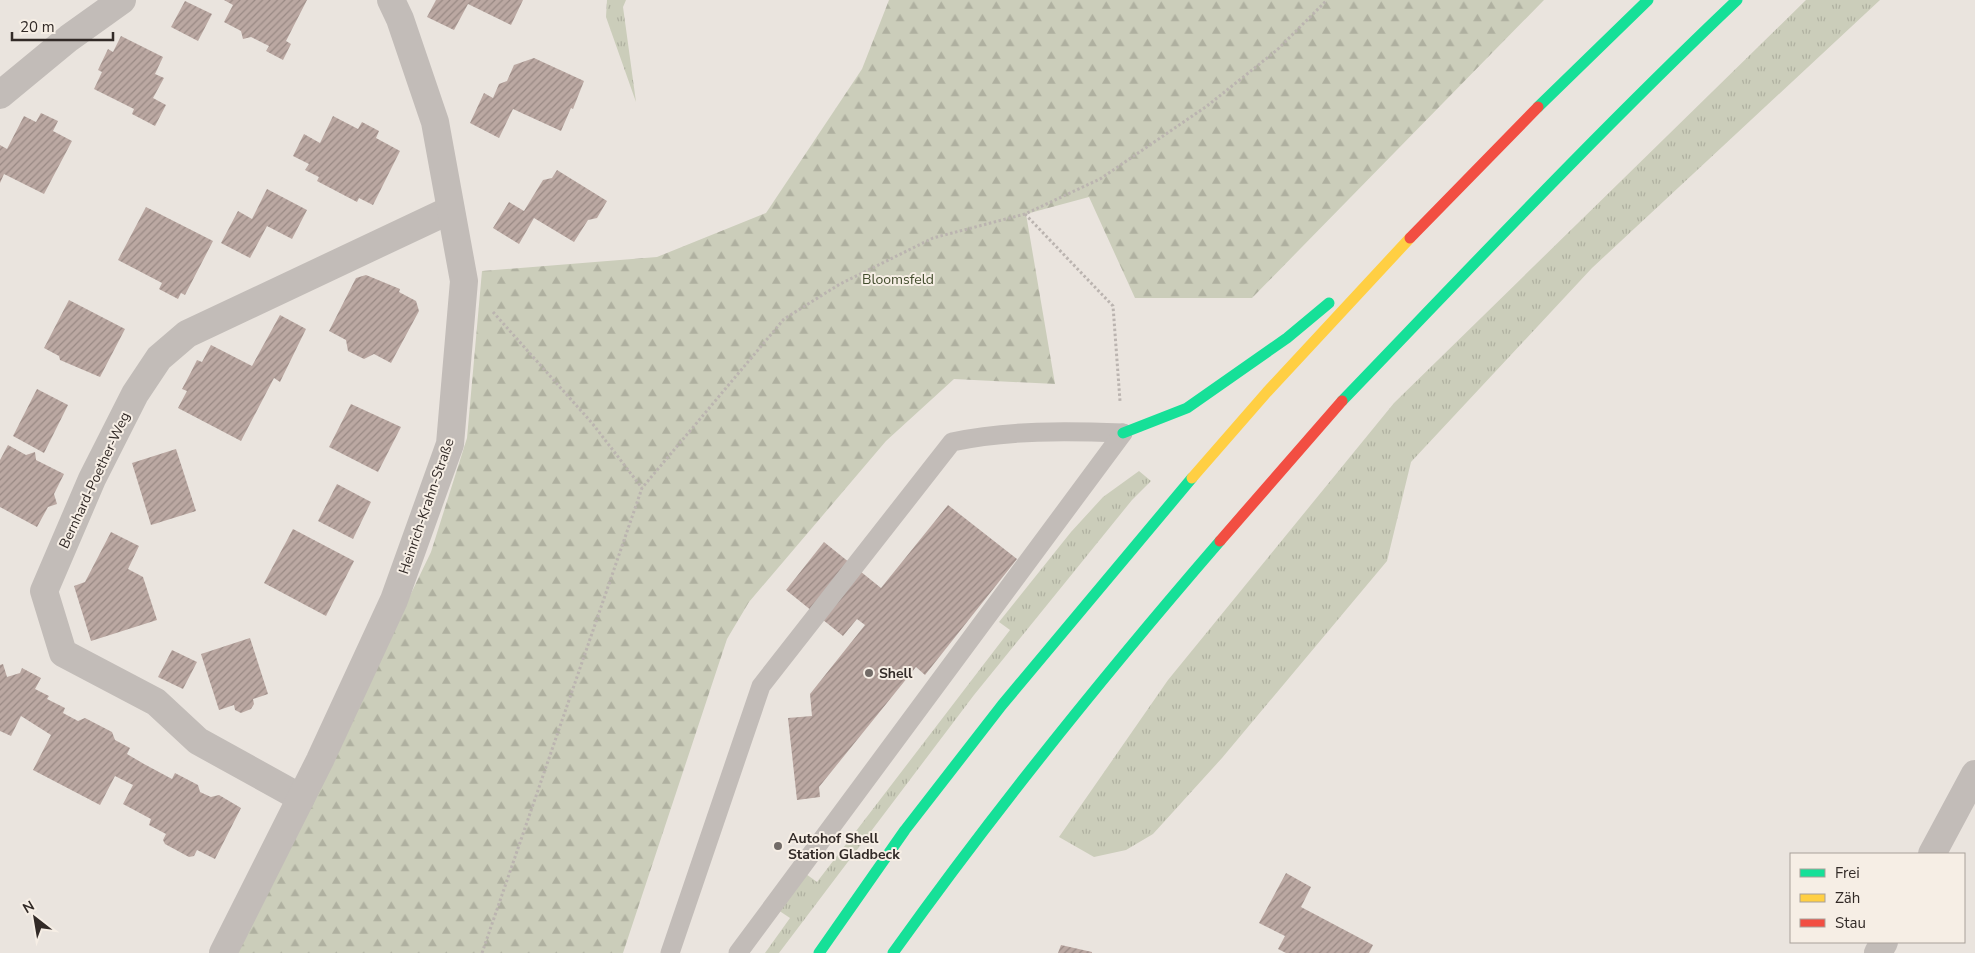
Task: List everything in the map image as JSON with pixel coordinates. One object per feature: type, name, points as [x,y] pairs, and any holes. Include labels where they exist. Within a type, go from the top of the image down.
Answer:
[{"type":"highway","points":[[819,953],[916,815],[1081,607],[1247,414],[1413,234],[1648,0]]},
{"type":"highway","points":[[893,953],[959,860],[1130,645],[1324,420],[1507,229],[1681,52],[1737,0]]},
{"type":"highway","points":[[1123,433],[1187,408],[1287,338],[1413,234]]},
{"type":"street","points":[[0,94],[69,38],[122,0]]},
{"type":"street","name":"Heinrich-Krahn-Straße","points":[[223,953],[301,798],[394,600],[450,444],[464,281],[435,122],[400,20],[391,0]]},
{"type":"street","name":"Bernhard-Poether-Weg","points":[[301,798],[198,741],[156,702],[63,654],[44,591],[92,479],[135,394],[158,358],[187,334],[450,210]]},
{"type":"street","points":[[1933,853],[1975,774]]},
{"type":"lane","points":[[670,953],[761,686],[952,442],[986,435],[1070,432],[1123,433]]},
{"type":"lane","points":[[738,953],[1123,433]]},
{"type":"path","points":[[482,953],[642,488],[784,319],[840,284],[933,238],[1025,214],[1100,179],[1207,106],[1277,50],[1327,0]]},
{"type":"path","points":[[1025,214],[1113,306],[1123,433]]},
{"type":"path","points":[[464,281],[592,422],[642,488]]},
{"type":"green space","points":[[607,0],[626,0],[623,7],[636,102],[606,17]]},
{"type":"green space","name":"Bloomsfeld","points":[[889,0],[1544,0],[1252,298],[1135,298],[1089,197],[1026,214],[1055,384],[954,379],[886,441],[749,602],[727,639],[623,953],[238,953],[431,552],[467,438],[482,271],[657,257],[766,213],[862,69]]},
{"type":"green space","points":[[1806,0],[1880,0],[1592,268],[1411,462],[1387,561],[1222,758],[1153,834],[1126,850],[1094,857],[1059,837],[1168,680],[1394,403]]},
{"type":"green space","points":[[1139,471],[1151,481],[1132,500],[974,695],[779,953],[765,953],[790,918],[778,910],[806,874],[817,882],[1010,630],[999,622],[1071,532],[1103,497]]},
{"type":"building","points":[[224,0],[307,0],[286,41],[291,44],[283,60],[266,51],[269,46],[251,37],[243,39],[241,31],[224,22],[233,5]]},
{"type":"building","points":[[436,0],[523,0],[511,25],[468,4],[454,30],[427,17]]},
{"type":"building","points":[[185,1],[212,14],[198,41],[171,27]]},
{"type":"building","points":[[121,36],[163,57],[155,74],[164,78],[153,98],[166,105],[155,126],[132,114],[134,109],[94,89],[102,72],[98,70],[108,49],[113,52]]},
{"type":"building","points":[[534,58],[584,81],[573,109],[571,108],[561,131],[513,109],[499,138],[470,123],[484,93],[493,98],[499,84],[507,81],[514,65]]},
{"type":"building","points":[[41,113],[58,121],[53,131],[72,141],[44,194],[4,174],[0,183],[0,145],[7,149],[24,116],[36,122]]},
{"type":"building","points":[[333,116],[358,129],[362,122],[379,131],[376,138],[400,151],[373,205],[359,198],[357,202],[317,181],[319,177],[305,170],[309,164],[293,156],[304,134],[320,143]]},
{"type":"building","points":[[557,170],[607,201],[597,218],[588,220],[574,242],[534,218],[519,244],[493,228],[509,202],[524,211],[543,180],[552,178]]},
{"type":"building","points":[[267,189],[307,210],[292,239],[267,226],[250,258],[221,243],[238,211],[252,219]]},
{"type":"building","points":[[146,207],[213,241],[185,295],[181,293],[178,299],[159,289],[162,283],[118,260]]},
{"type":"building","points":[[366,275],[400,289],[399,292],[416,301],[419,311],[391,363],[374,354],[364,359],[348,351],[346,340],[329,331],[356,278]]},
{"type":"building","points":[[69,300],[125,329],[100,377],[60,360],[59,356],[44,348]]},
{"type":"building","points":[[280,315],[306,329],[280,382],[274,378],[241,441],[178,408],[187,391],[182,389],[197,360],[202,362],[211,345],[252,366]]},
{"type":"building","points":[[37,389],[68,405],[44,453],[13,436]]},
{"type":"building","points":[[351,404],[401,427],[378,472],[329,447]]},
{"type":"building","points":[[8,445],[26,455],[35,452],[36,460],[64,474],[54,494],[57,504],[48,507],[37,527],[0,507],[0,460]]},
{"type":"building","points":[[176,449],[196,511],[151,525],[132,463]]},
{"type":"building","points":[[337,484],[371,502],[353,539],[318,521]]},
{"type":"building","points":[[948,505],[1017,559],[925,675],[916,667],[819,787],[820,797],[797,800],[788,718],[812,716],[810,694],[865,625],[857,619],[843,636],[786,590],[824,542],[881,588]]},
{"type":"building","points":[[293,529],[354,561],[326,616],[264,583]]},
{"type":"building","points":[[111,532],[139,546],[128,569],[143,577],[157,620],[91,641],[74,586],[85,582]]},
{"type":"building","points":[[250,638],[268,694],[253,699],[254,704],[251,709],[241,713],[235,710],[234,705],[219,710],[201,654]]},
{"type":"building","points":[[172,650],[197,662],[183,689],[158,677]]},
{"type":"building","points":[[3,664],[7,677],[20,673],[22,668],[41,678],[35,689],[49,696],[47,699],[65,708],[63,713],[78,721],[85,718],[112,732],[115,740],[130,748],[127,754],[172,779],[175,773],[198,785],[200,792],[211,797],[219,795],[241,808],[215,859],[197,850],[194,856],[189,857],[165,844],[163,840],[166,834],[149,825],[151,819],[123,804],[133,785],[115,776],[100,805],[33,770],[51,735],[21,716],[11,736],[0,731],[0,665]]},
{"type":"building","points":[[1286,873],[1311,887],[1301,907],[1373,945],[1369,953],[1286,953],[1278,949],[1285,936],[1259,923]]},
{"type":"building","points":[[1061,945],[1092,952],[1092,953],[1058,953]]},
{"type":"traffic: fast","points":[[1538,107],[1648,0]]},
{"type":"traffic: fast","points":[[1342,401],[1587,148],[1737,0]]},
{"type":"traffic: fast","points":[[1123,433],[1187,408],[1287,338],[1329,303]]},
{"type":"traffic: fast","points":[[819,953],[905,830],[1002,705],[1192,478]]},
{"type":"traffic: fast","points":[[893,953],[971,847],[1052,743],[1220,541]]},
{"type":"traffic: slow","points":[[1192,478],[1267,392],[1410,238]]},
{"type":"traffic: jam","points":[[1410,238],[1538,107]]},
{"type":"traffic: jam","points":[[1220,541],[1342,401]]},
{"type":"place","name":"Shell","points":[[869,673]]},
{"type":"place","name":"Autohof Shell Station Gladbeck","points":[[778,846]]}]
